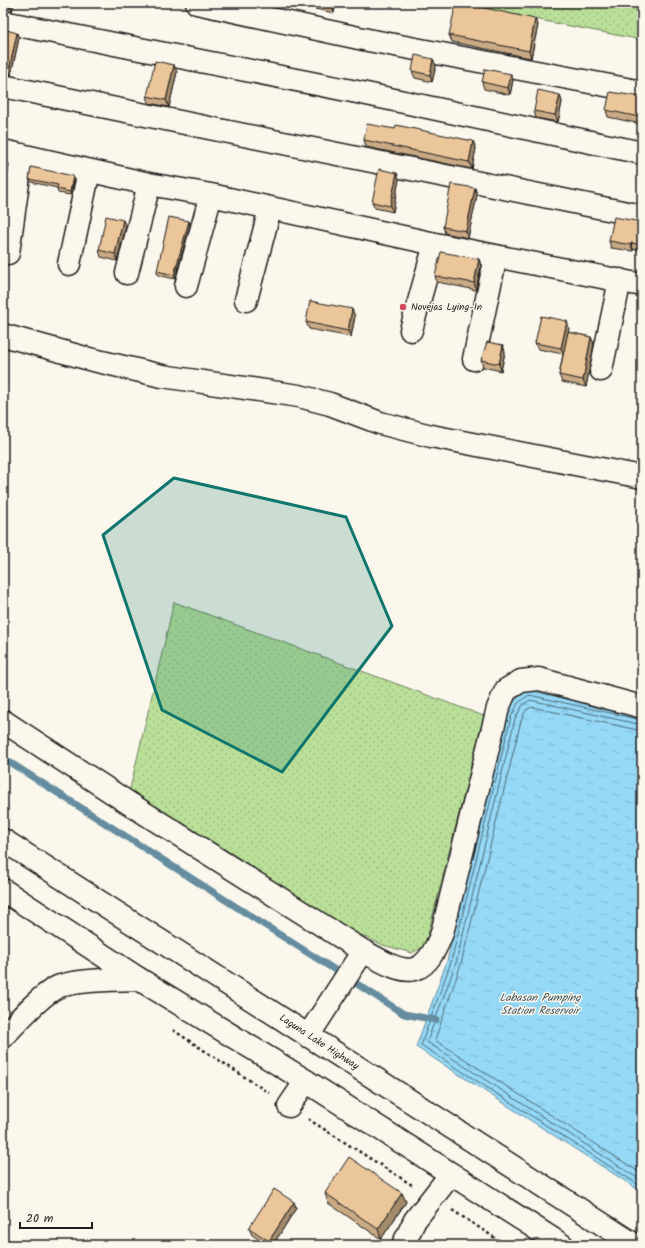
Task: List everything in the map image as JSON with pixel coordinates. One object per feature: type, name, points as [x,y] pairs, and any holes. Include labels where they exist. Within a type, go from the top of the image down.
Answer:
[{"type":"street","points":[[197,3],[368,40],[642,92]]},
{"type":"street","points":[[3,22],[357,92],[642,153]]},
{"type":"street","points":[[3,86],[642,216]]},
{"type":"street","points":[[8,253],[13,153],[149,184],[210,195],[270,210],[642,285]]},
{"type":"street","points":[[69,264],[90,171]]},
{"type":"street","points":[[127,273],[149,184]]},
{"type":"street","points":[[186,286],[210,195]]},
{"type":"street","points":[[246,300],[270,210]]},
{"type":"street","points":[[411,330],[435,244]]},
{"type":"street","points":[[474,359],[496,256]]},
{"type":"street","points":[[601,370],[620,280]]},
{"type":"street","points":[[3,335],[89,359],[162,376],[299,396],[330,404],[380,422],[431,436],[642,477]]},
{"type":"street","points":[[3,721],[130,804],[362,951],[396,969],[409,970],[426,964],[436,948],[442,933],[498,708],[506,690],[521,681],[539,679],[642,707]]},
{"type":"street","name":"Laguna Lake Highway","points":[[3,840],[314,1027],[635,1245]]},
{"type":"street","points":[[3,890],[139,979],[306,1081],[562,1245]]},
{"type":"street","points":[[314,1027],[362,951]]},
{"type":"street","points":[[3,1037],[41,999],[59,986],[88,982],[139,979]]},
{"type":"street","points":[[289,1106],[306,1081]]},
{"type":"street","points":[[403,1245],[416,1220],[434,1199],[452,1174]]},
{"type":"path","points":[[171,1028],[289,1106],[506,1245]]},
{"type":"highlighted area","points":[[174,478],[346,517],[392,626],[282,772],[162,710],[103,535]]},
{"type":"green space","points":[[452,3],[642,3],[642,40]]},
{"type":"green space","points":[[174,602],[484,716],[425,946],[412,953],[383,945],[348,929],[129,793]]},
{"type":"water","name":"Labasan Pumping Station Reservoir","points":[[528,690],[642,716],[642,1192],[416,1047],[447,961],[507,715],[515,700]]},
{"type":"building","points":[[3,3],[10,3],[10,6],[3,5]]},
{"type":"building","points":[[316,3],[332,3],[332,6]]},
{"type":"building","points":[[456,3],[535,19],[529,51],[449,35]]},
{"type":"building","points":[[3,29],[17,33],[9,70],[3,69]]},
{"type":"building","points":[[415,55],[433,59],[430,75],[412,71]]},
{"type":"building","points":[[155,61],[174,65],[166,100],[147,96]]},
{"type":"building","points":[[485,69],[511,74],[508,88],[482,82]]},
{"type":"building","points":[[538,90],[560,95],[555,115],[534,111]]},
{"type":"building","points":[[610,92],[642,97],[639,117],[606,110]]},
{"type":"building","points":[[367,124],[395,129],[396,125],[473,141],[469,162],[364,140]]},
{"type":"building","points":[[31,167],[73,176],[70,192],[57,189],[58,185],[29,179]]},
{"type":"building","points":[[379,169],[397,173],[390,206],[372,202]]},
{"type":"building","points":[[3,175],[5,175],[3,187]]},
{"type":"building","points":[[451,184],[475,188],[466,231],[443,227]]},
{"type":"building","points":[[106,216],[123,220],[115,254],[99,250]]},
{"type":"building","points":[[169,217],[189,221],[174,275],[157,271]]},
{"type":"building","points":[[614,217],[642,222],[642,245],[631,243],[631,245],[609,241]]},
{"type":"building","points":[[441,252],[479,259],[474,283],[435,276]]},
{"type":"building","points":[[310,301],[352,309],[348,331],[306,322]]},
{"type":"building","points":[[541,316],[567,321],[561,348],[535,343]]},
{"type":"building","points":[[568,332],[591,337],[583,380],[559,375]]},
{"type":"building","points":[[487,342],[503,345],[499,364],[481,360]]},
{"type":"building","points":[[349,1157],[402,1193],[378,1229],[325,1193]]},
{"type":"building","points":[[274,1189],[294,1202],[269,1241],[249,1228]]},
{"type":"waterway","points":[[3,758],[404,1014],[436,1020]]},
{"type":"place","name":"Novejas Lying-In","points":[[403,307]]}]
